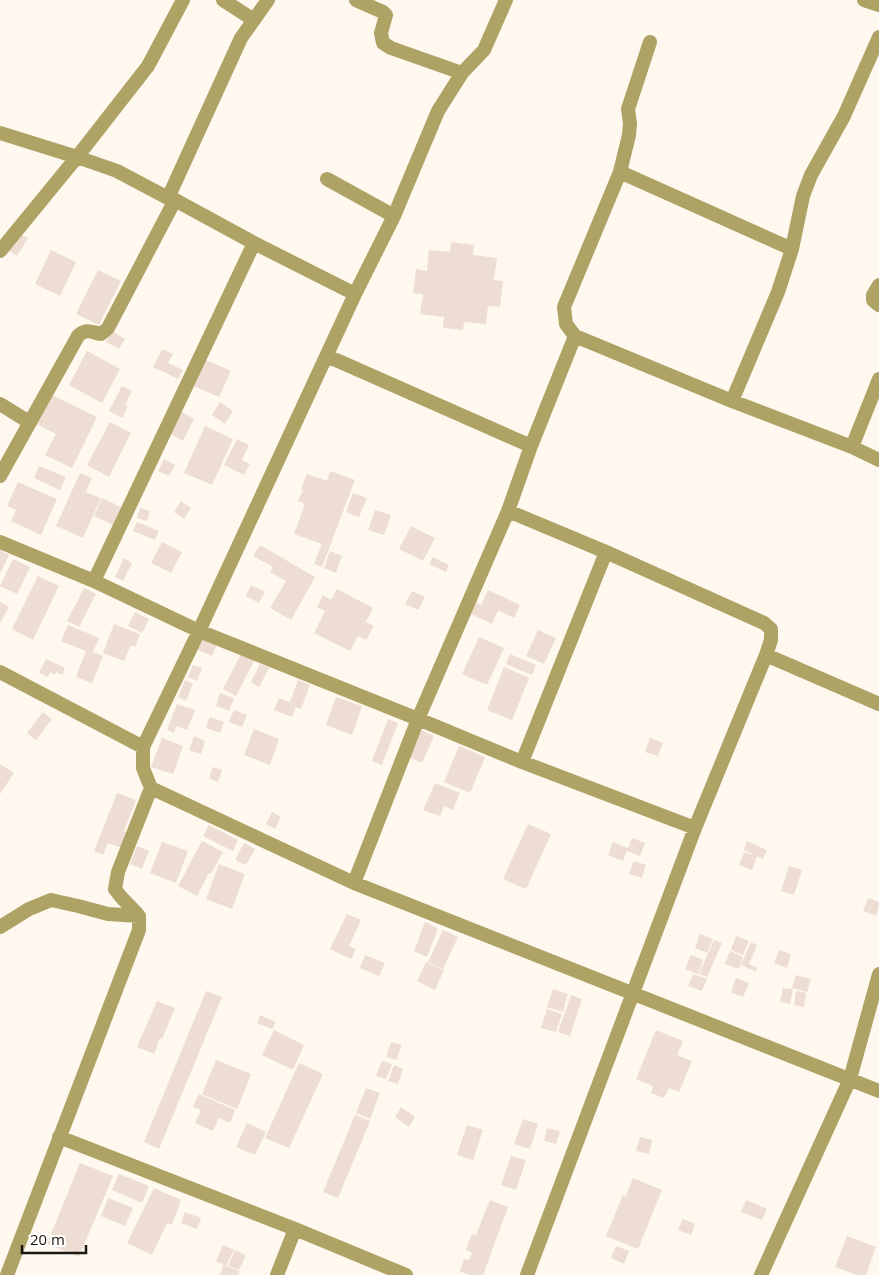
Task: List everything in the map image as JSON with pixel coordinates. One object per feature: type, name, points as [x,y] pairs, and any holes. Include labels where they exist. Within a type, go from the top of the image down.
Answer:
[{"type":"street","points":[[0,251],[148,66],[183,0]]},
{"type":"street","points":[[222,0],[254,20]]},
{"type":"street","points":[[0,476],[78,336],[88,331],[101,334],[108,328],[172,199],[241,38],[268,0]]},
{"type":"street","points":[[356,0],[384,12],[386,15],[381,33],[383,43],[390,48],[462,73]]},
{"type":"street","points":[[506,0],[484,50],[462,73],[438,111],[394,216],[355,294],[199,631],[143,747],[143,768],[151,788],[354,883],[879,1091]]},
{"type":"street","points":[[864,0],[879,5]]},
{"type":"street","points":[[732,400],[778,292],[792,249],[804,196],[811,175],[844,116],[879,37]]},
{"type":"street","points":[[650,42],[628,108],[629,135],[620,172],[564,307],[566,324],[575,336],[852,447],[879,460]]},
{"type":"street","points":[[0,133],[117,171],[254,244],[355,294]]},
{"type":"street","points":[[620,172],[792,249]]},
{"type":"street","points":[[327,179],[394,216]]},
{"type":"street","points":[[94,581],[254,244]]},
{"type":"street","points":[[879,285],[873,295],[873,300],[879,305]]},
{"type":"street","points":[[354,883],[418,719],[508,511],[531,446],[575,336]]},
{"type":"street","points":[[327,356],[531,446]]},
{"type":"street","points":[[852,447],[879,379]]},
{"type":"street","points":[[0,404],[29,422]]},
{"type":"street","points":[[508,511],[606,552],[764,623],[771,629],[771,640],[766,655],[695,828],[527,1275]]},
{"type":"street","points":[[0,542],[94,581],[199,631],[522,762],[695,828]]},
{"type":"street","points":[[522,762],[606,552]]},
{"type":"street","points":[[766,655],[879,704]]},
{"type":"street","points":[[0,672],[143,747]]},
{"type":"street","points":[[7,1275],[139,930],[140,916],[122,899],[115,889],[118,872],[151,788]]},
{"type":"street","points":[[0,926],[29,909],[51,900],[108,914],[140,916]]},
{"type":"street","points":[[761,1275],[850,1079],[879,974]]},
{"type":"street","points":[[59,1137],[406,1275]]},
{"type":"street","points":[[277,1275],[294,1229]]},
{"type":"building","points":[[18,233],[28,238],[17,256],[8,250]]},
{"type":"building","points":[[451,242],[474,245],[473,255],[497,258],[494,280],[503,281],[500,307],[488,306],[486,324],[464,322],[463,330],[443,328],[444,317],[420,314],[423,294],[413,293],[416,269],[427,271],[429,250],[450,252]]},
{"type":"building","points":[[51,250],[76,262],[60,296],[35,284]]},
{"type":"building","points":[[98,270],[121,281],[99,325],[76,314]]},
{"type":"building","points":[[112,331],[125,339],[119,349],[106,342]]},
{"type":"building","points":[[162,349],[173,354],[168,363],[183,370],[178,379],[153,367]]},
{"type":"building","points":[[87,351],[120,369],[102,403],[69,385]]},
{"type":"building","points":[[206,360],[231,371],[219,397],[194,386]]},
{"type":"building","points":[[122,386],[132,391],[125,405],[128,406],[122,418],[109,411]]},
{"type":"building","points":[[52,395],[97,417],[72,468],[45,455],[56,434],[37,424]]},
{"type":"building","points":[[220,402],[233,411],[225,424],[212,415]]},
{"type":"building","points":[[181,412],[194,419],[183,441],[170,434]]},
{"type":"building","points":[[110,422],[131,433],[109,477],[87,465]]},
{"type":"building","points":[[205,426],[233,439],[212,485],[184,473]]},
{"type":"building","points":[[237,439],[249,445],[242,460],[250,464],[244,475],[224,465]]},
{"type":"building","points":[[164,459],[175,465],[169,476],[158,471]]},
{"type":"building","points":[[39,466],[66,477],[60,490],[34,478]]},
{"type":"building","points":[[330,471],[355,480],[322,567],[314,564],[322,544],[294,534],[305,504],[298,501],[307,474],[327,481]]},
{"type":"building","points":[[80,473],[92,478],[86,492],[101,498],[83,538],[56,526]]},
{"type":"building","points":[[18,482],[57,499],[41,535],[11,521],[16,510],[7,506]]},
{"type":"building","points":[[353,493],[367,498],[359,517],[346,512]]},
{"type":"building","points":[[102,498],[121,507],[113,525],[94,516]]},
{"type":"building","points":[[181,501],[191,508],[184,519],[174,512]]},
{"type":"building","points":[[140,508],[150,511],[147,521],[137,518]]},
{"type":"building","points":[[375,510],[391,515],[384,535],[368,530]]},
{"type":"building","points":[[137,522],[159,531],[155,540],[133,531]]},
{"type":"building","points":[[411,526],[435,538],[423,561],[399,549]]},
{"type":"building","points":[[162,542],[182,552],[171,573],[151,563]]},
{"type":"building","points":[[260,545],[315,577],[291,620],[270,608],[286,581],[270,572],[273,567],[253,556]]},
{"type":"building","points":[[0,550],[9,555],[0,573]]},
{"type":"building","points":[[330,551],[342,556],[336,573],[324,568]]},
{"type":"building","points":[[433,557],[449,565],[446,572],[429,564]]},
{"type":"building","points":[[124,558],[132,563],[123,581],[115,577]]},
{"type":"building","points":[[13,559],[30,567],[17,594],[0,586]]},
{"type":"building","points":[[38,576],[59,586],[33,640],[12,629]]},
{"type":"building","points":[[251,585],[265,592],[259,603],[246,596]]},
{"type":"building","points":[[84,588],[96,594],[79,627],[67,621]]},
{"type":"building","points":[[337,589],[373,608],[366,622],[374,626],[366,640],[358,636],[350,651],[314,633],[325,611],[317,607],[323,595],[331,600]]},
{"type":"building","points":[[488,590],[520,605],[514,618],[498,610],[492,624],[471,614],[476,602],[481,605]]},
{"type":"building","points":[[412,591],[425,597],[418,610],[405,604]]},
{"type":"building","points":[[0,602],[9,607],[0,623]]},
{"type":"building","points":[[135,612],[149,619],[142,633],[128,626]]},
{"type":"building","points":[[114,624],[140,634],[135,647],[131,645],[124,661],[103,653]]},
{"type":"building","points":[[68,625],[99,638],[93,652],[103,656],[92,683],[76,677],[86,651],[61,641]]},
{"type":"building","points":[[538,630],[556,638],[544,664],[526,656]]},
{"type":"building","points":[[200,636],[217,644],[212,656],[194,648]]},
{"type":"building","points":[[479,637],[504,648],[487,685],[462,674]]},
{"type":"building","points":[[241,654],[254,661],[236,696],[223,689]]},
{"type":"building","points":[[510,654],[536,665],[532,675],[506,664]]},
{"type":"building","points":[[46,659],[65,668],[62,675],[56,672],[55,675],[50,672],[48,677],[39,673]]},
{"type":"building","points":[[260,664],[269,668],[259,687],[251,682]]},
{"type":"building","points":[[193,665],[202,668],[197,681],[188,677]]},
{"type":"building","points":[[504,667],[529,678],[512,720],[487,710]]},
{"type":"building","points":[[185,680],[193,684],[186,701],[178,697]]},
{"type":"building","points":[[298,680],[310,685],[301,709],[296,707],[292,717],[274,710],[279,698],[290,702]]},
{"type":"building","points":[[220,693],[234,698],[229,711],[216,706]]},
{"type":"building","points":[[336,697],[362,706],[352,735],[326,725]]},
{"type":"building","points":[[177,704],[195,710],[187,730],[176,726],[174,733],[167,730]]},
{"type":"building","points":[[234,710],[247,715],[242,727],[229,722]]},
{"type":"building","points":[[43,712],[52,719],[36,740],[27,733]]},
{"type":"building","points":[[210,717],[224,722],[220,733],[206,728]]},
{"type":"building","points":[[388,719],[398,723],[382,765],[372,761]]},
{"type":"building","points":[[254,729],[279,739],[270,765],[244,755]]},
{"type":"building","points":[[421,730],[434,736],[422,763],[409,757]]},
{"type":"building","points":[[194,736],[205,741],[201,754],[189,750]]},
{"type":"building","points":[[162,738],[183,746],[173,774],[151,767]]},
{"type":"building","points":[[650,738],[663,743],[658,756],[645,752]]},
{"type":"building","points":[[459,746],[485,757],[470,793],[444,782]]},
{"type":"building","points":[[0,764],[14,773],[0,794]]},
{"type":"building","points":[[213,767],[222,770],[218,782],[209,778]]},
{"type":"building","points":[[435,783],[460,793],[453,810],[444,806],[440,816],[423,810]]},
{"type":"building","points":[[117,793],[136,800],[124,831],[128,833],[122,848],[108,843],[103,855],[94,851]]},
{"type":"building","points":[[272,812],[281,817],[275,829],[266,824]]},
{"type":"building","points":[[528,824],[551,834],[526,889],[503,879]]},
{"type":"building","points":[[209,825],[238,840],[233,851],[203,836]]},
{"type":"building","points":[[632,838],[645,843],[640,856],[627,851]]},
{"type":"building","points":[[202,841],[223,852],[197,896],[178,886]]},
{"type":"building","points":[[747,841],[767,850],[763,859],[744,850]]},
{"type":"building","points":[[162,842],[188,851],[176,883],[150,873]]},
{"type":"building","points":[[613,842],[628,848],[623,861],[608,855]]},
{"type":"building","points":[[244,843],[255,849],[246,865],[235,860]]},
{"type":"building","points":[[137,846],[149,851],[142,869],[130,864]]},
{"type":"building","points":[[744,852],[757,856],[752,870],[739,865]]},
{"type":"building","points":[[634,861],[646,865],[642,878],[629,874]]},
{"type":"building","points":[[219,864],[245,874],[232,909],[206,899]]},
{"type":"building","points":[[789,866],[802,870],[794,895],[781,891]]},
{"type":"building","points":[[868,898],[879,902],[876,916],[863,911]]},
{"type":"building","points":[[347,914],[361,920],[349,946],[356,949],[351,959],[330,949]]},
{"type":"building","points":[[425,922],[438,928],[427,957],[414,951]]},
{"type":"building","points":[[443,930],[458,937],[443,969],[428,962]]},
{"type":"building","points":[[700,934],[713,939],[707,953],[695,948]]},
{"type":"building","points":[[736,936],[749,941],[743,955],[731,950]]},
{"type":"building","points":[[714,940],[722,943],[707,977],[699,974]]},
{"type":"building","points":[[751,942],[757,945],[749,964],[757,968],[756,972],[741,965]]},
{"type":"building","points":[[779,950],[791,954],[787,968],[774,963]]},
{"type":"building","points":[[730,951],[743,957],[739,969],[725,964]]},
{"type":"building","points":[[365,955],[385,963],[379,976],[360,968]]},
{"type":"building","points":[[691,955],[703,960],[698,974],[685,969]]},
{"type":"building","points":[[426,962],[444,970],[435,990],[417,981]]},
{"type":"building","points":[[693,974],[707,979],[702,991],[688,986]]},
{"type":"building","points":[[796,975],[811,979],[807,992],[792,988]]},
{"type":"building","points":[[736,978],[749,983],[743,997],[731,992]]},
{"type":"building","points":[[783,988],[793,989],[790,1004],[780,1002]]},
{"type":"building","points":[[553,989],[568,994],[563,1012],[547,1007]]},
{"type":"building","points":[[206,991],[222,997],[159,1149],[144,1142]]},
{"type":"building","points":[[796,991],[806,993],[804,1007],[794,1005]]},
{"type":"building","points":[[571,995],[582,999],[570,1036],[558,1032]]},
{"type":"building","points":[[157,1001],[175,1008],[154,1054],[137,1047]]},
{"type":"building","points":[[547,1009],[562,1014],[556,1032],[541,1028]]},
{"type":"building","points":[[260,1015],[276,1022],[272,1029],[257,1023]]},
{"type":"building","points":[[274,1030],[304,1045],[293,1070],[262,1055]]},
{"type":"building","points":[[656,1030],[683,1041],[677,1055],[692,1061],[679,1092],[669,1088],[664,1098],[651,1093],[653,1086],[636,1079]]},
{"type":"building","points":[[391,1042],[402,1045],[396,1060],[386,1057]]},
{"type":"building","points":[[216,1060],[251,1074],[237,1109],[202,1094]]},
{"type":"building","points":[[382,1061],[392,1064],[386,1079],[376,1076]]},
{"type":"building","points":[[299,1063],[323,1074],[289,1148],[265,1138]]},
{"type":"building","points":[[394,1065],[403,1069],[398,1084],[388,1081]]},
{"type":"building","points":[[366,1088],[380,1093],[370,1119],[356,1113]]},
{"type":"building","points":[[199,1094],[235,1110],[230,1123],[219,1118],[213,1131],[195,1123],[201,1110],[193,1107]]},
{"type":"building","points":[[401,1107],[415,1117],[409,1127],[395,1117]]},
{"type":"building","points":[[355,1115],[370,1121],[338,1198],[323,1192]]},
{"type":"building","points":[[523,1119],[538,1124],[530,1149],[514,1144]]},
{"type":"building","points":[[247,1123],[266,1132],[255,1155],[236,1147]]},
{"type":"building","points":[[467,1125],[483,1130],[473,1160],[457,1155]]},
{"type":"building","points":[[547,1128],[560,1131],[556,1144],[544,1141]]},
{"type":"building","points":[[640,1137],[652,1140],[649,1154],[636,1151]]},
{"type":"building","points":[[511,1156],[526,1160],[516,1190],[501,1185]]},
{"type":"building","points":[[80,1163],[113,1176],[79,1257],[47,1244]]},
{"type":"building","points":[[119,1174],[149,1186],[142,1203],[112,1190]]},
{"type":"building","points":[[633,1178],[662,1190],[638,1249],[606,1236],[623,1195],[626,1196]]},
{"type":"building","points":[[154,1188],[181,1200],[172,1225],[167,1223],[152,1255],[127,1243]]},
{"type":"building","points":[[108,1198],[133,1208],[125,1226],[101,1216]]},
{"type":"building","points":[[490,1200],[508,1207],[483,1275],[469,1275],[460,1271],[464,1259],[469,1260],[472,1253],[466,1250],[472,1234],[476,1235]]},
{"type":"building","points":[[746,1200],[767,1209],[762,1220],[741,1212]]},
{"type":"building","points":[[185,1212],[201,1218],[197,1229],[181,1223]]},
{"type":"building","points":[[683,1219],[695,1224],[691,1235],[678,1230]]},
{"type":"building","points":[[847,1236],[876,1247],[866,1275],[857,1275],[835,1267]]},
{"type":"building","points":[[223,1245],[234,1250],[226,1266],[216,1261]]},
{"type":"building","points":[[616,1246],[629,1251],[624,1264],[611,1258]]},
{"type":"building","points":[[235,1250],[246,1255],[239,1270],[228,1266]]},
{"type":"building","points":[[223,1265],[239,1271],[238,1275],[220,1275]]}]
